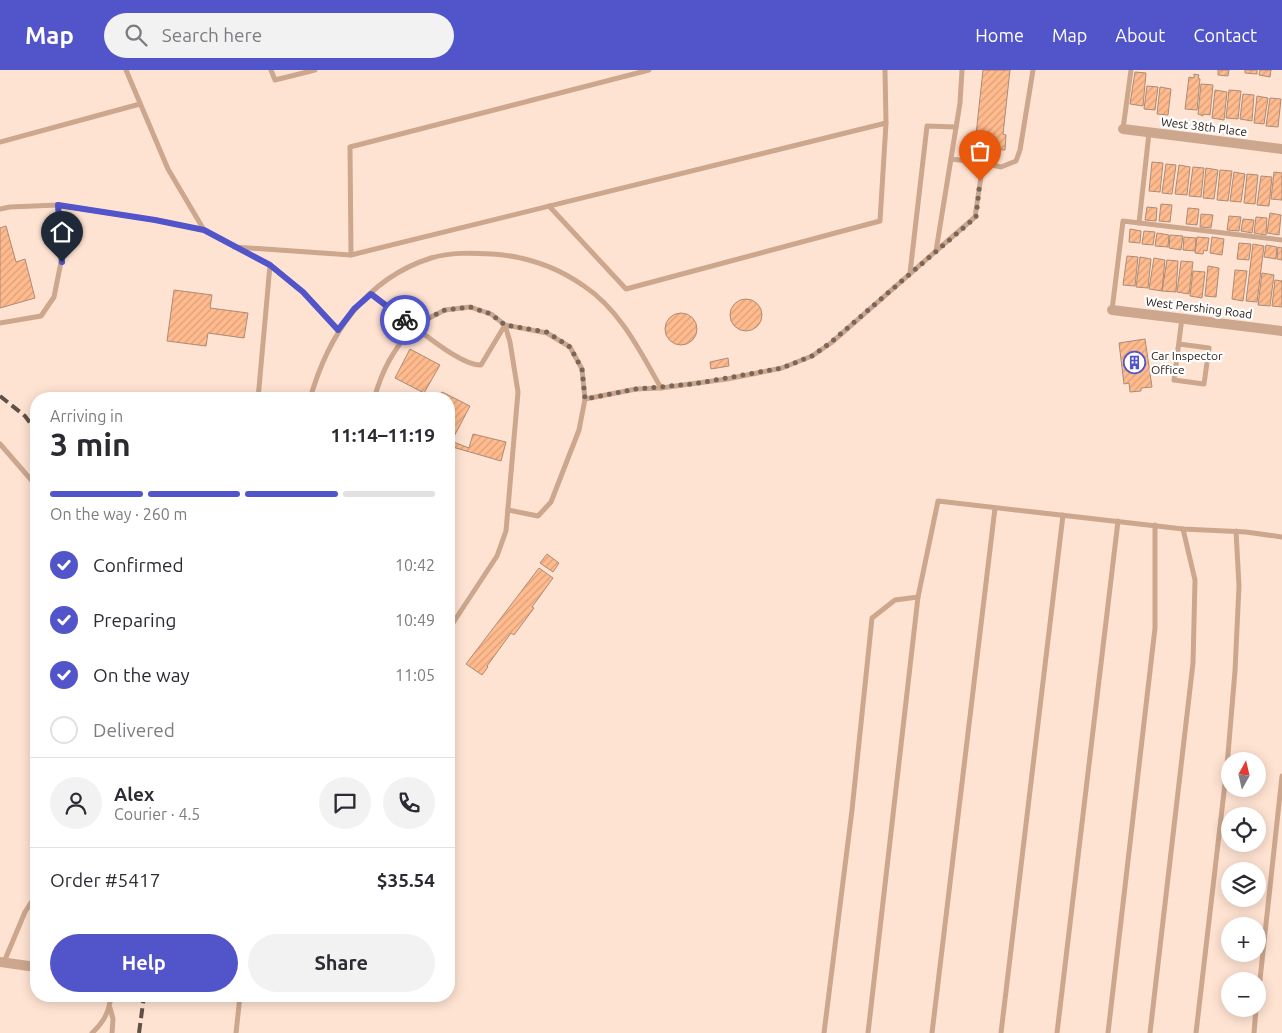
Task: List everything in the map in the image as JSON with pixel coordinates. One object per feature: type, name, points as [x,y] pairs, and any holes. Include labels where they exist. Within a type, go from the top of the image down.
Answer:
[{"type":"street","name":"West 38th Place","points":[[1123,129],[1282,149]]},
{"type":"street","name":"West Pershing Road","points":[[1112,310],[1282,331]]},
{"type":"street","points":[[2,963],[30,966]]},
{"type":"lane","points":[[126,70],[168,170],[204,230]]},
{"type":"lane","points":[[271,70],[275,80],[316,70]]},
{"type":"lane","points":[[351,255],[350,147],[649,70]]},
{"type":"lane","points":[[549,206],[626,289],[880,221],[886,123],[885,70]]},
{"type":"lane","points":[[936,251],[956,127],[962,70]]},
{"type":"lane","points":[[951,159],[1001,167],[1016,161],[1020,150],[1033,70]]},
{"type":"lane","points":[[1123,129],[1131,70]]},
{"type":"lane","points":[[0,142],[140,104]]},
{"type":"lane","points":[[234,246],[351,255],[886,123]]},
{"type":"lane","points":[[910,274],[927,126],[956,127]]},
{"type":"lane","points":[[1139,223],[1149,132]]},
{"type":"lane","points":[[585,399],[636,389],[661,388],[727,379],[782,368],[812,356],[830,343],[976,217],[983,163]]},
{"type":"lane","points":[[0,323],[41,316],[54,297],[62,262],[58,205]]},
{"type":"lane","points":[[0,209],[58,205],[155,220],[204,230],[270,265],[303,292],[338,330]]},
{"type":"lane","points":[[1112,310],[1122,221],[1282,240]]},
{"type":"lane","points":[[313,392],[326,355],[338,330],[354,309],[391,278],[413,265],[432,258],[453,254],[499,255],[523,258],[564,273],[585,286],[604,301],[620,320],[661,388]]},
{"type":"lane","points":[[259,392],[270,265]]},
{"type":"lane","points":[[371,294],[446,350],[474,365],[481,365],[505,325]]},
{"type":"lane","points":[[376,392],[390,356],[413,326],[445,310],[470,307],[491,314],[505,325],[547,332],[570,347],[582,369],[585,399],[580,430],[551,502],[538,516],[508,510]]},
{"type":"lane","points":[[1178,344],[1209,348],[1204,384],[1174,380],[1178,344],[1182,318]]},
{"type":"lane","points":[[455,620],[497,556],[506,531],[518,392],[510,342],[505,325]]},
{"type":"lane","points":[[0,444],[30,479]]},
{"type":"lane","points":[[868,1033],[918,597],[938,501],[1183,529],[1236,531],[1282,537]]},
{"type":"lane","points":[[932,1033],[995,508]]},
{"type":"lane","points":[[1001,1033],[1063,515]]},
{"type":"lane","points":[[1057,1033],[1118,521]]},
{"type":"lane","points":[[1108,1033],[1155,628],[1155,525]]},
{"type":"lane","points":[[1150,1033],[1193,662],[1195,580],[1183,529]]},
{"type":"lane","points":[[1196,1033],[1235,671],[1239,586],[1236,531]]},
{"type":"lane","points":[[824,1033],[852,810],[872,618],[895,600],[918,597]]},
{"type":"lane","points":[[1261,972],[1282,776]]},
{"type":"lane","points":[[2,963],[30,904]]},
{"type":"lane","points":[[110,1002],[112,1033]]},
{"type":"lane","points":[[236,1033],[239,1002]]},
{"type":"lane","points":[[92,1033],[104,1020],[110,1008]]},
{"type":"lane","points":[[1254,1033],[1255,1017]]},
{"type":"building","points":[[983,70],[1010,70],[1003,134],[1006,135],[1005,150],[982,149],[983,145],[975,144]]},
{"type":"building","points":[[1218,70],[1229,70],[1228,76],[1218,75]]},
{"type":"building","points":[[1245,70],[1257,70],[1257,74],[1245,73]]},
{"type":"building","points":[[1260,70],[1271,70],[1270,77],[1259,75]]},
{"type":"building","points":[[1135,72],[1146,73],[1143,106],[1130,104]]},
{"type":"building","points":[[1194,74],[1199,75],[1198,78],[1200,79],[1197,110],[1185,109],[1189,77],[1194,78]]},
{"type":"building","points":[[1201,84],[1213,85],[1210,115],[1203,114],[1203,116],[1198,114]]},
{"type":"building","points":[[1147,86],[1158,87],[1155,110],[1144,109]]},
{"type":"building","points":[[1160,87],[1171,89],[1168,115],[1157,114]]},
{"type":"building","points":[[1215,90],[1227,92],[1224,120],[1212,118]]},
{"type":"building","points":[[1229,90],[1241,91],[1238,119],[1226,118]]},
{"type":"building","points":[[1243,94],[1254,95],[1252,121],[1240,119]]},
{"type":"building","points":[[1257,96],[1268,98],[1264,124],[1254,123]]},
{"type":"building","points":[[1270,98],[1281,99],[1278,127],[1266,126]]},
{"type":"building","points":[[1152,162],[1163,163],[1160,192],[1149,191]]},
{"type":"building","points":[[1166,164],[1176,165],[1172,194],[1162,193]]},
{"type":"building","points":[[1179,165],[1190,167],[1187,195],[1175,194]]},
{"type":"building","points":[[1193,167],[1204,168],[1201,197],[1189,196]]},
{"type":"building","points":[[1206,168],[1218,170],[1214,199],[1203,198]]},
{"type":"building","points":[[1220,170],[1232,171],[1228,201],[1217,200]]},
{"type":"building","points":[[1234,172],[1245,174],[1241,202],[1230,201]]},
{"type":"building","points":[[1274,172],[1282,173],[1282,200],[1271,199]]},
{"type":"building","points":[[1247,174],[1258,175],[1255,204],[1244,203]]},
{"type":"building","points":[[1261,176],[1272,177],[1269,206],[1257,205]]},
{"type":"building","points":[[1161,204],[1172,205],[1170,222],[1159,221]]},
{"type":"building","points":[[1147,207],[1157,208],[1156,221],[1145,220]]},
{"type":"building","points":[[1188,208],[1199,209],[1197,225],[1186,224]]},
{"type":"building","points":[[1270,213],[1281,215],[1279,235],[1267,233]]},
{"type":"building","points":[[1201,214],[1213,215],[1211,228],[1200,227]]},
{"type":"building","points":[[1229,216],[1241,217],[1239,231],[1227,230]]},
{"type":"building","points":[[1256,217],[1267,218],[1266,235],[1254,233]]},
{"type":"building","points":[[1243,219],[1254,220],[1252,233],[1241,231]]},
{"type":"building","points":[[6,226],[16,262],[25,259],[35,298],[0,308],[0,228]]},
{"type":"building","points":[[1130,229],[1141,231],[1140,243],[1129,242]]},
{"type":"building","points":[[1144,231],[1155,232],[1153,245],[1142,244]]},
{"type":"building","points":[[1157,233],[1169,235],[1168,247],[1155,246]]},
{"type":"building","points":[[1170,235],[1183,236],[1181,250],[1169,248]]},
{"type":"building","points":[[1184,237],[1196,238],[1195,251],[1183,250]]},
{"type":"building","points":[[1197,237],[1209,238],[1207,251],[1204,250],[1203,254],[1195,253]]},
{"type":"building","points":[[1212,237],[1224,239],[1222,255],[1210,253]]},
{"type":"building","points":[[1239,243],[1251,244],[1249,260],[1237,259]]},
{"type":"building","points":[[1253,244],[1264,246],[1257,302],[1246,301]]},
{"type":"building","points":[[1266,245],[1277,247],[1276,259],[1264,257]]},
{"type":"building","points":[[1278,247],[1282,248],[1282,260],[1277,259]]},
{"type":"building","points":[[1127,256],[1138,257],[1135,286],[1123,285]]},
{"type":"building","points":[[1140,257],[1151,259],[1148,288],[1136,287]]},
{"type":"building","points":[[1154,258],[1165,260],[1162,291],[1149,289]]},
{"type":"building","points":[[1167,260],[1178,261],[1176,292],[1162,291]]},
{"type":"building","points":[[1181,261],[1193,262],[1189,294],[1177,292]]},
{"type":"building","points":[[1208,266],[1219,268],[1216,297],[1205,296]]},
{"type":"building","points":[[1235,270],[1247,271],[1243,301],[1232,299]]},
{"type":"building","points":[[1193,271],[1205,272],[1202,298],[1190,296]]},
{"type":"building","points":[[1262,273],[1274,275],[1270,306],[1258,305]]},
{"type":"building","points":[[1275,280],[1282,281],[1282,307],[1272,306]]},
{"type":"building","points":[[174,290],[212,295],[210,308],[248,313],[244,338],[208,333],[206,346],[167,341]]},
{"type":"building","points":[[746,299],[757,304],[762,315],[757,326],[746,331],[735,326],[730,315],[735,304]]},
{"type":"building","points":[[681,313],[692,318],[697,329],[692,340],[681,345],[670,340],[665,329],[670,318]]},
{"type":"building","name":"Car Inspector Office","points":[[1145,339],[1152,387],[1130,392],[1129,383],[1124,384],[1119,343]]},
{"type":"building","points":[[410,349],[440,365],[425,392],[395,378]]},
{"type":"building","points":[[728,358],[729,366],[711,369],[710,362]]},
{"type":"building","points":[[455,398],[470,406],[455,435]]},
{"type":"building","points":[[473,434],[506,442],[501,461],[455,448],[455,443],[469,448]]},
{"type":"building","points":[[547,554],[559,563],[553,572],[540,563]]},
{"type":"building","points":[[539,568],[553,578],[532,607],[534,608],[514,635],[511,633],[482,675],[466,664]]},
{"type":"railway","points":[[0,396],[25,416],[30,423]]},
{"type":"railway","points":[[139,1033],[143,1002]]},
{"type":"way so far","points":[[405,320],[413,326],[445,310],[470,307],[491,314],[505,325],[547,332],[570,347],[582,369],[585,399],[636,389],[676,387],[727,379],[782,368],[812,356],[830,343],[976,217],[980,181]]},
{"type":"place","name":"Car Inspector Office","points":[[1135,363]]},
{"type":"route","points":[[62,262],[58,205],[155,220],[204,230],[270,265],[303,292],[338,330],[354,309],[371,294],[405,320]]}]
